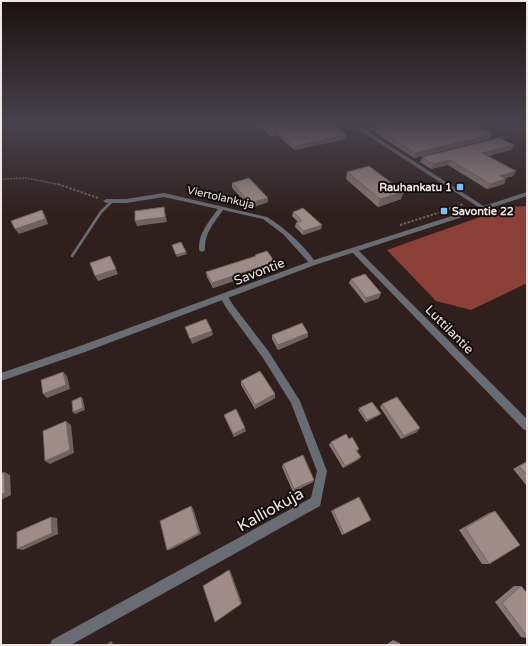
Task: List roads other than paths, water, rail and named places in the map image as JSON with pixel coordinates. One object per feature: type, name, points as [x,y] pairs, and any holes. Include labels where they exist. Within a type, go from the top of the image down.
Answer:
[{"type":"street","points":[[400,154],[485,208]]},
{"type":"street","points":[[411,161],[418,159]]},
{"type":"street","name":"Savontie","points":[[1,377],[224,297],[313,263],[527,194]]},
{"type":"street","name":"Viertolankuja","points":[[109,201],[126,201],[164,195],[265,218],[274,223],[295,242],[313,263]]},
{"type":"street","points":[[202,250],[200,242],[204,233],[222,208]]},
{"type":"street","name":"Luttilantie","points":[[354,250],[527,426]]},
{"type":"street","name":"Kalliokuja","points":[[57,645],[316,502],[322,471],[295,401],[266,355],[224,297]]},
{"type":"lane","points":[[72,256],[100,212],[109,201]]},
{"type":"place","name":"Rauhankatu 1","points":[[460,187]]},
{"type":"place","name":"Savontie 22","points":[[444,211]]}]
